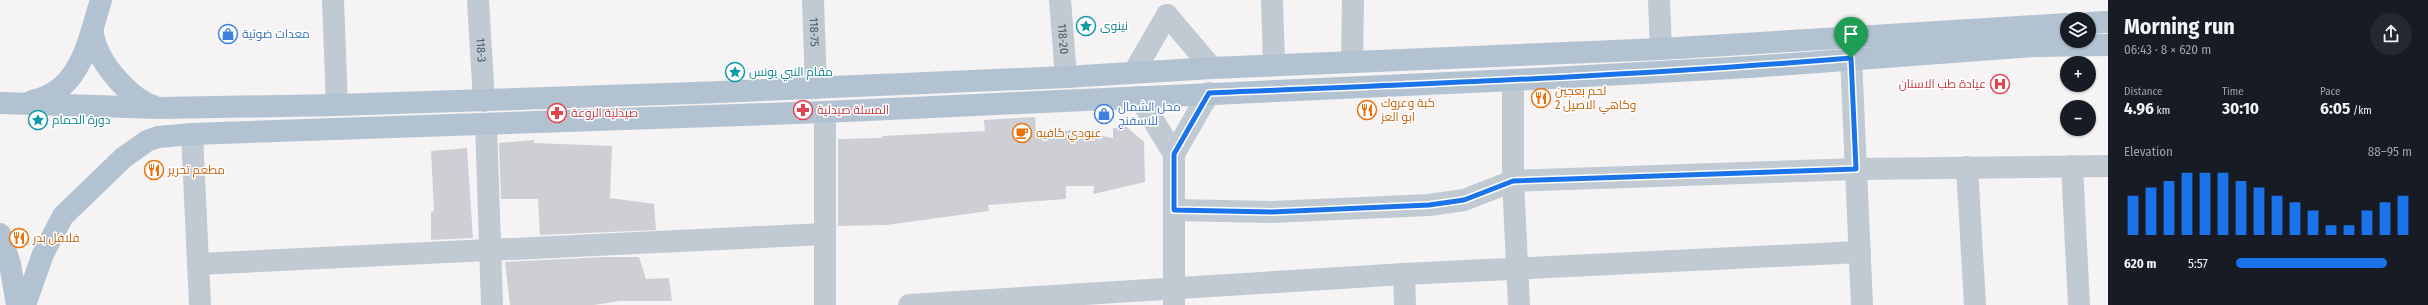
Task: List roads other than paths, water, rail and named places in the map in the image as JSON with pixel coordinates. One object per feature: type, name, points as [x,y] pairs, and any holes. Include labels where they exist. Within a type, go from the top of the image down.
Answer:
[{"type":"main road","points":[[0,103],[26,102],[49,98],[64,86],[79,65],[93,28],[101,0]]},
{"type":"main road","points":[[2096,23],[2108,22]]},
{"type":"main road","points":[[0,103],[159,108],[484,101],[1066,77],[1212,68],[1662,49],[2060,24]]},
{"type":"main road","points":[[93,28],[92,38],[97,48],[126,91],[138,100],[159,108]]},
{"type":"main road","points":[[25,305],[43,254],[64,216],[124,158],[147,141],[158,137],[192,134],[825,112],[1513,80],[1750,67],[1851,58],[2035,46],[2108,45]]},
{"type":"main road","points":[[0,234],[10,264],[17,305]]},
{"type":"street","points":[[333,0],[337,105]]},
{"type":"street","name":"118-3","points":[[478,0],[484,101]]},
{"type":"street","name":"118-75","points":[[813,0],[816,88]]},
{"type":"street","name":"118-20","points":[[1060,0],[1066,77]]},
{"type":"street","points":[[1272,0],[1274,66]]},
{"type":"street","points":[[1352,62],[1354,0]]},
{"type":"street","points":[[1659,0],[1662,49]]},
{"type":"street","points":[[1134,72],[1167,8],[1212,68]]},
{"type":"street","points":[[1851,58],[1862,305]]},
{"type":"street","points":[[1513,80],[1513,181],[1518,305]]},
{"type":"street","points":[[1174,297],[1174,154],[1209,93]]},
{"type":"street","points":[[1139,97],[1174,154]]},
{"type":"street","points":[[825,112],[825,305]]},
{"type":"street","points":[[486,124],[492,305]]},
{"type":"street","points":[[192,134],[200,305]]},
{"type":"street","points":[[2072,166],[2080,305]]},
{"type":"street","points":[[1174,210],[1272,212],[1429,205],[1464,200],[1513,181],[1856,169],[2108,166]]},
{"type":"street","points":[[1967,167],[1975,305]]},
{"type":"street","points":[[198,264],[490,252],[824,234]]},
{"type":"street","points":[[909,305],[1174,297],[1404,274],[1860,252]]},
{"type":"street","points":[[1404,274],[1405,305]]},
{"type":"place","name":"نينوى","points":[[1086,26]]},
{"type":"place","name":"معدات ضوئية","points":[[228,34]]},
{"type":"place","name":"مقام النبي يونس","points":[[735,72]]},
{"type":"place","name":"عيادة طب الاسنان","points":[[2000,84]]},
{"type":"place","name":"لحم بعجين وكاهي الاصيل 2","points":[[1541,98]]},
{"type":"place","name":"المسلة صيدلية","points":[[803,110]]},
{"type":"place","name":"كبة وعروك ابو العز","points":[[1367,110]]},
{"type":"place","name":"صيدلية الروعة","points":[[557,113]]},
{"type":"place","name":"محل الشمال للاسفنج","points":[[1104,114]]},
{"type":"place","name":"دورة الحمام","points":[[38,120]]},
{"type":"place","name":"عبودي كافيه","points":[[1022,133]]},
{"type":"place","name":"مطعم تحرير","points":[[154,170]]},
{"type":"place","name":"فلافل بدر","points":[[19,238]]}]
